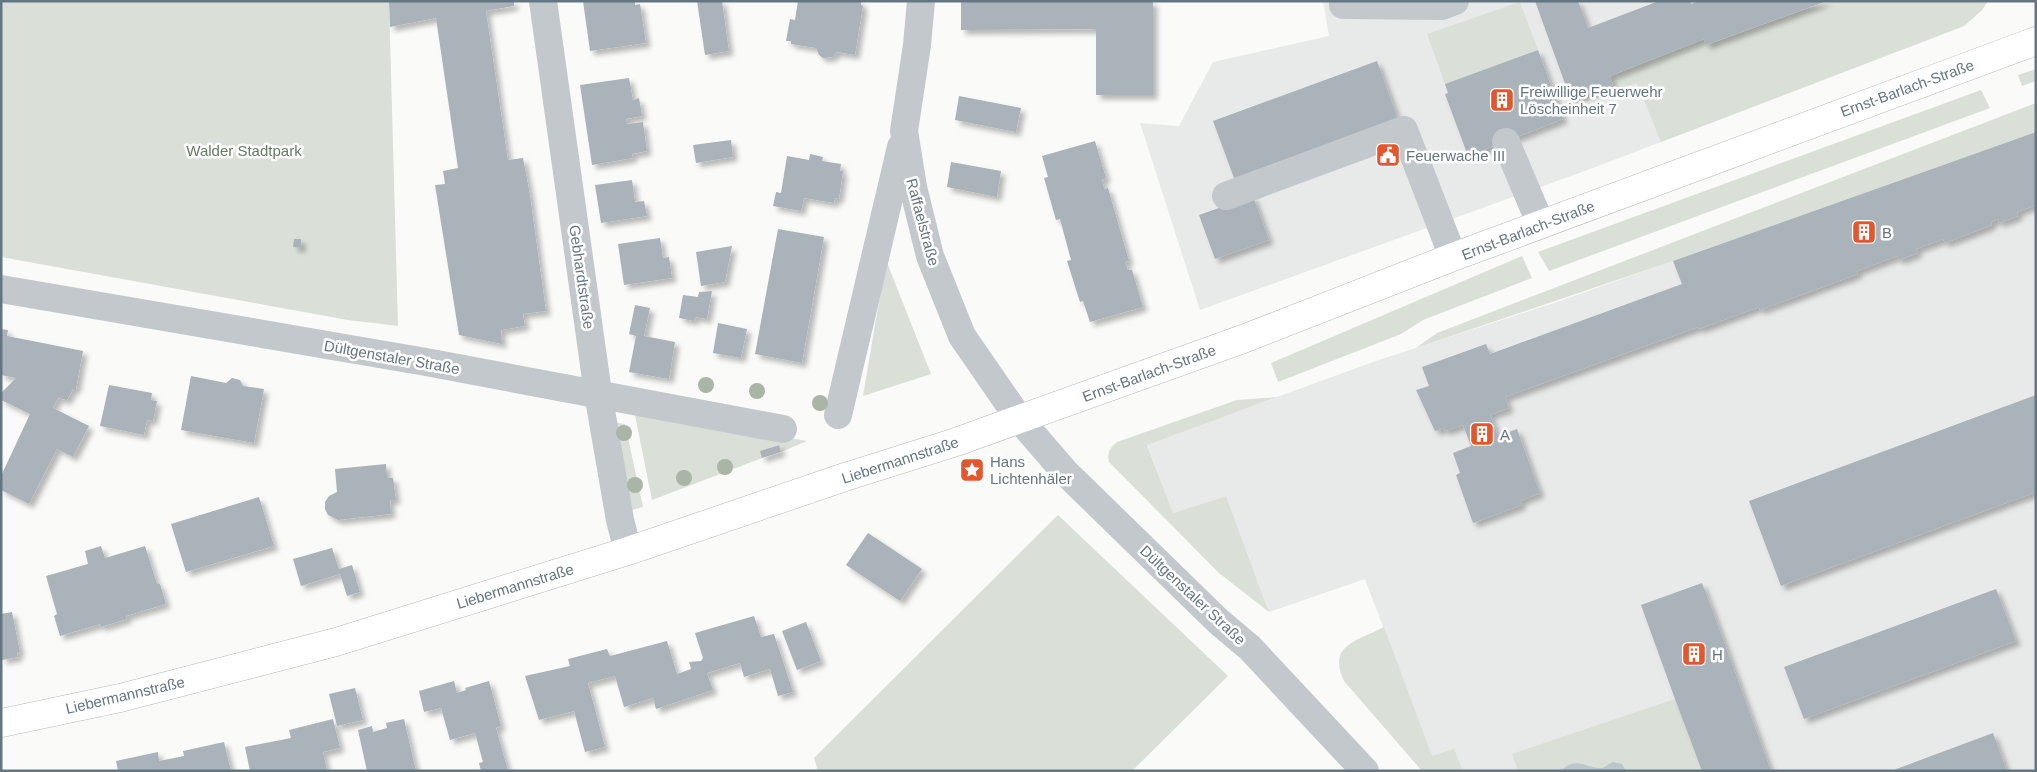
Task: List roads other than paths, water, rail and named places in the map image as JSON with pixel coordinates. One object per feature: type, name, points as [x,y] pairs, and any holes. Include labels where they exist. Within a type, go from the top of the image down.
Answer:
[{"type":"main road","name":"Ernst-Barlach-Straße","points":[[1020,420],[1243,339],[1453,257],[2036,41]]},
{"type":"main road","name":"Liebermannstraße","points":[[1,723],[120,698],[336,642],[628,551],[1020,420]]},
{"type":"street","name":"Gebhardtstraße","points":[[543,1],[598,393],[620,520],[628,551]]},
{"type":"street","name":"Raffaelstraße","points":[[921,1],[917,45],[904,131],[912,187],[930,256],[962,336],[1020,420]]},
{"type":"street","points":[[1343,5],[1442,6],[1455,1]]},
{"type":"street","points":[[1226,196],[1404,130],[1453,257]]},
{"type":"street","points":[[838,415],[904,131]]},
{"type":"street","points":[[1506,142],[1542,224]]},
{"type":"street","name":"Dültgenstaler Straße","points":[[1,289],[598,393],[783,429]]},
{"type":"street","name":"Dültgenstaler Straße","points":[[1020,420],[1065,472],[1218,621],[1250,648],[1365,771]]},
{"type":"place","name":"Freiwillige Feuerwehr Löscheinheit 7","points":[[1502,100]]},
{"type":"place","name":"Feuerwache III","points":[[1388,155]]},
{"type":"place","name":"B","points":[[1864,232]]},
{"type":"place","name":"A","points":[[1482,434]]},
{"type":"place","name":"Hans Lichtenhäler","points":[[972,470]]},
{"type":"place","name":"H","points":[[1694,654]]},
{"type":"park label","name":"Walder Stadtpark","points":[[244,150]]}]
